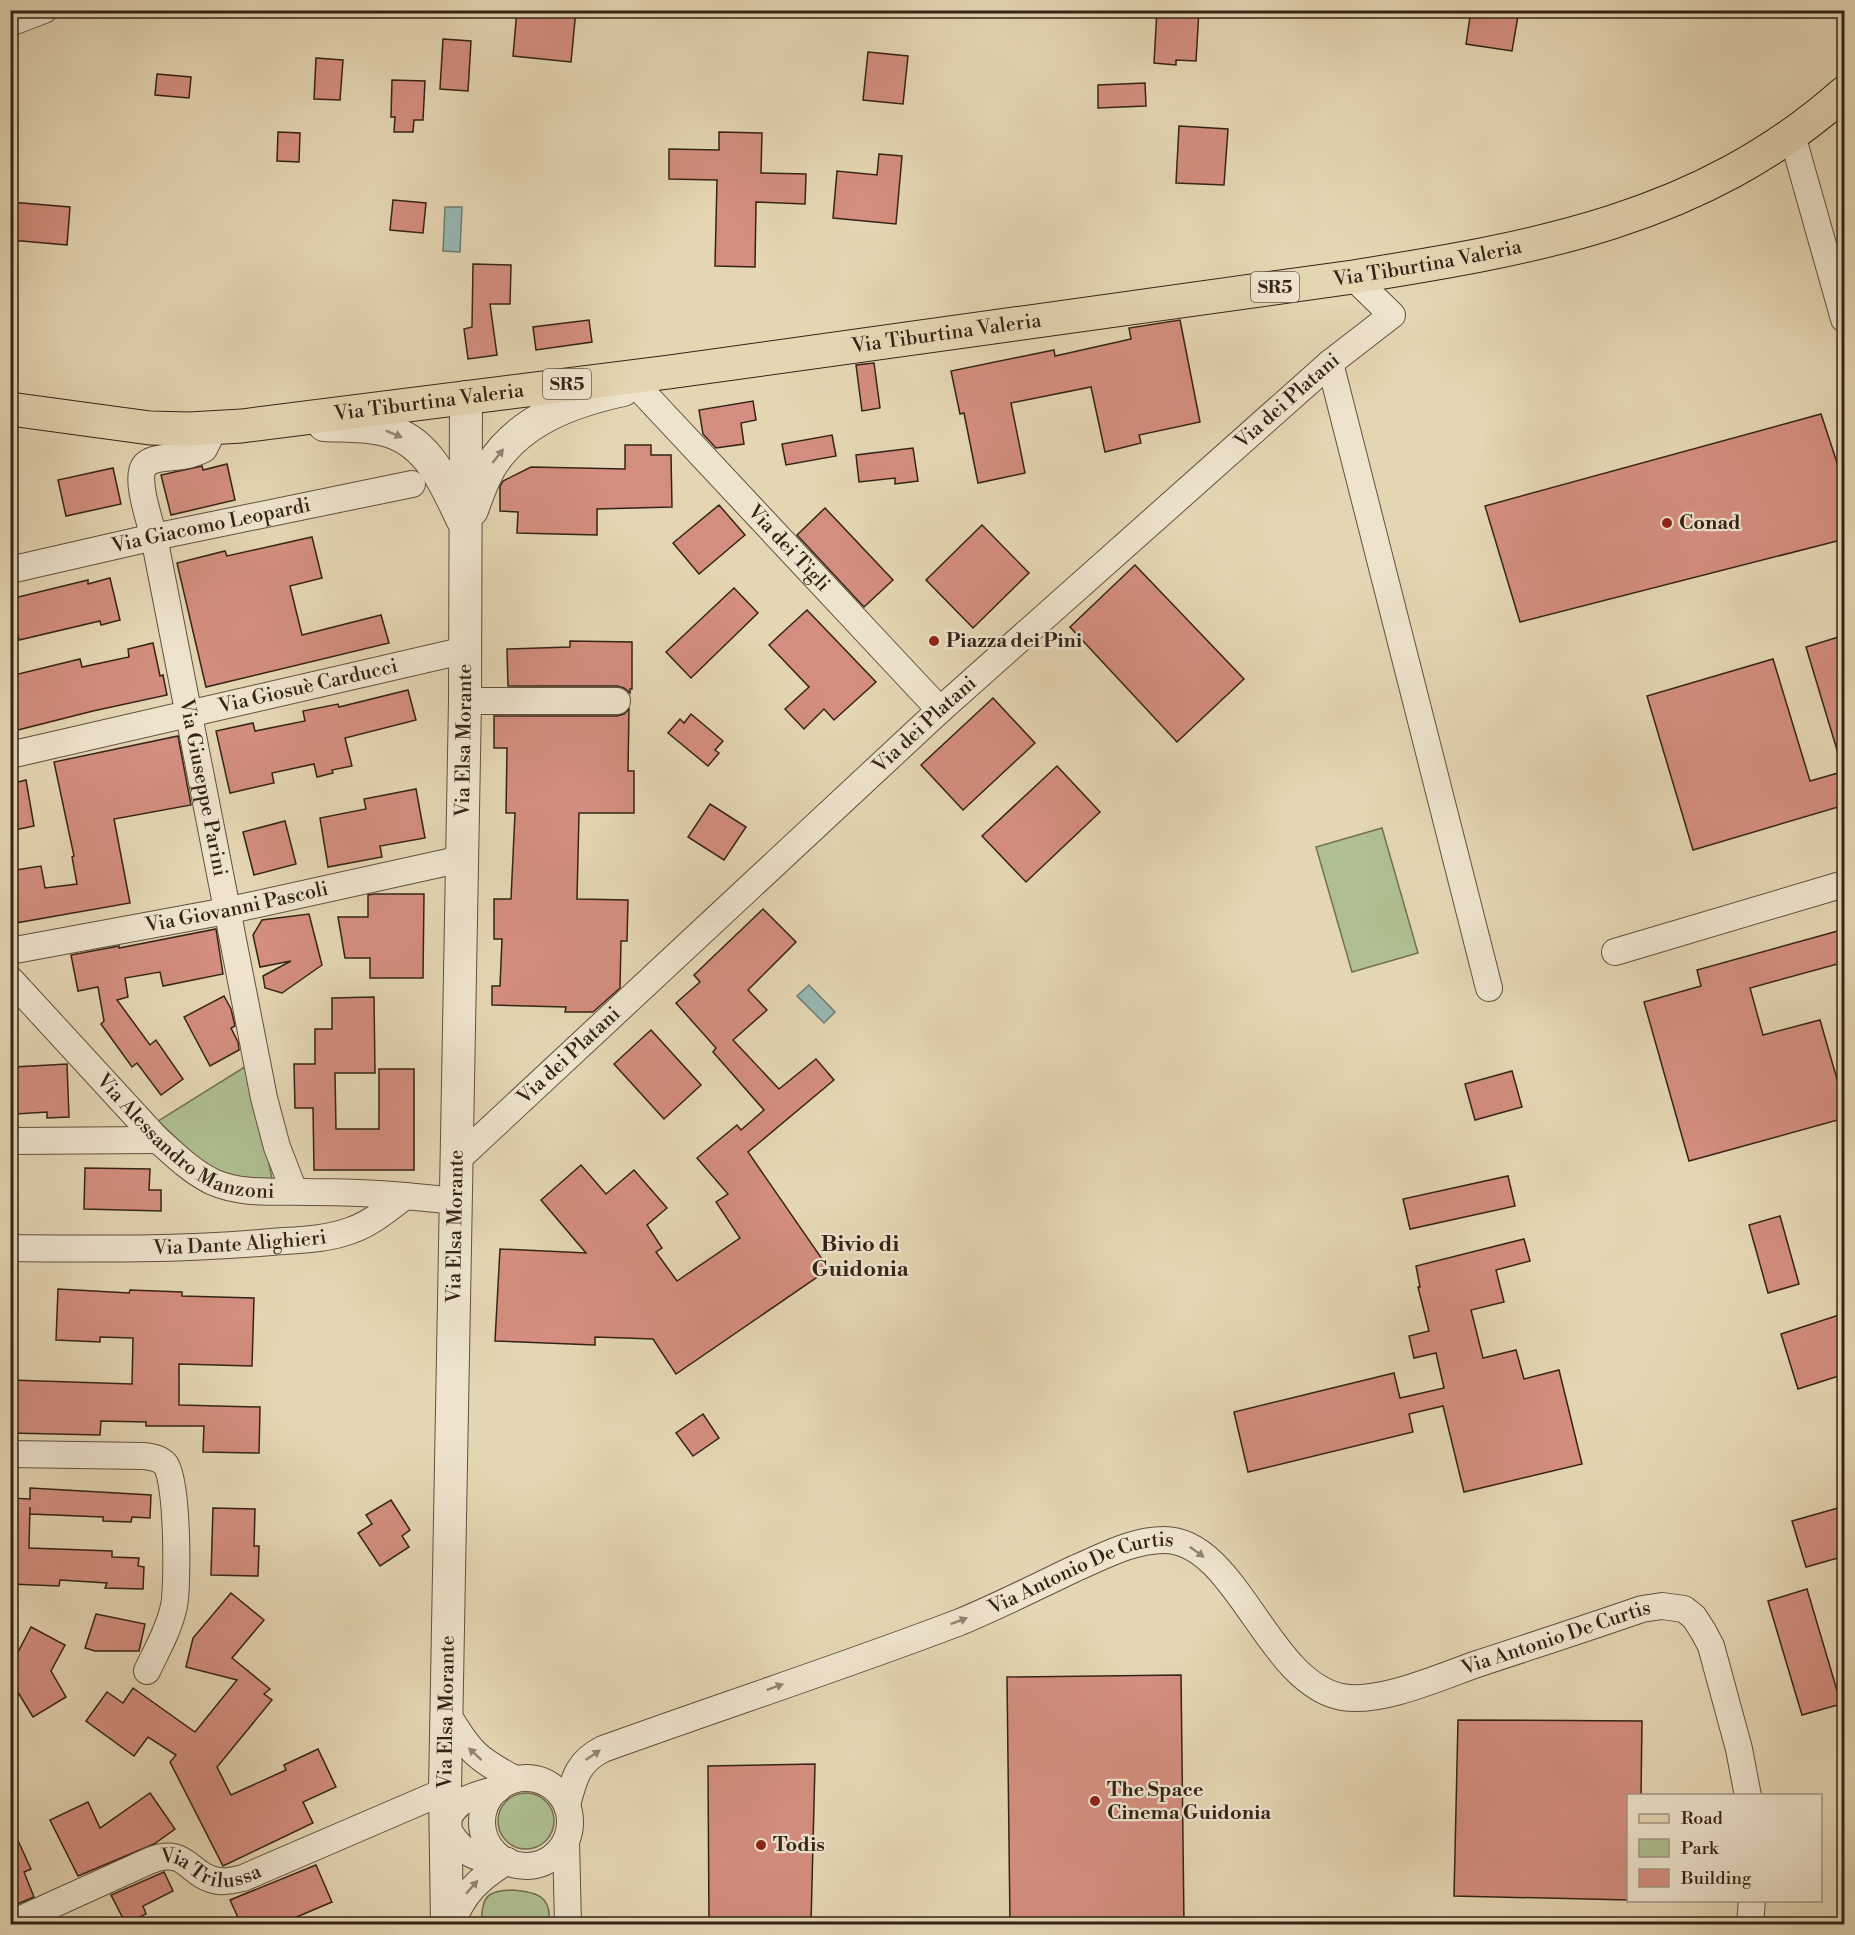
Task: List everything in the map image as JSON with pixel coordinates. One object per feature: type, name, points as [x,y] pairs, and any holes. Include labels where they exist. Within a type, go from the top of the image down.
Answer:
[{"type":"main road","name":"Via Tiburtina Valeria","points":[[10,409],[132,427],[209,428],[274,423],[669,372],[1353,277],[1507,250],[1573,235],[1624,219],[1682,197],[1739,169],[1792,135],[1845,93]]},
{"type":"street","points":[[10,23],[44,10]]},
{"type":"street","points":[[1792,135],[1845,319]]},
{"type":"street","name":"Via dei Platani","points":[[457,1160],[940,710],[1330,363],[1392,315],[1353,277]]},
{"type":"street","points":[[1330,363],[1489,988]]},
{"type":"street","name":"Via Elsa Morante","points":[[466,528],[486,475],[499,454],[519,435],[541,419],[565,406],[596,395],[637,386],[669,372]]},
{"type":"street","name":"Via dei Tigli","points":[[637,386],[940,710]]},
{"type":"street","name":"Via Elsa Morante","points":[[447,1924],[445,1791],[466,650],[466,397]]},
{"type":"street","name":"Via Elsa Morante","points":[[274,423],[364,426],[392,432],[403,437],[421,450],[437,470],[466,528]]},
{"type":"street","name":"Via Giuseppe Parini","points":[[209,428],[209,439],[204,449],[183,456],[148,462],[141,471],[141,483],[154,537],[226,911],[267,1108],[280,1158],[294,1191]]},
{"type":"street","name":"Via Giacomo Leopardi","points":[[10,570],[154,537],[412,484]]},
{"type":"street","name":"Via Giosuè Carducci","points":[[10,755],[466,650]]},
{"type":"street","points":[[465,701],[617,701]]},
{"type":"street","name":"Via Giovanni Pascoli","points":[[10,951],[226,911],[462,859]]},
{"type":"street","points":[[1615,952],[1845,884]]},
{"type":"street","name":"Via Alessandro Manzoni","points":[[10,979],[158,1140],[195,1171],[213,1182],[242,1190],[356,1192],[405,1196]]},
{"type":"street","points":[[10,1141],[158,1140]]},
{"type":"street","points":[[405,1196],[457,1201]]},
{"type":"street","name":"Via Dante Alighieri","points":[[10,1248],[182,1248],[325,1237],[361,1227],[405,1196]]},
{"type":"street","points":[[10,1454],[144,1456],[159,1459],[169,1470],[173,1489],[176,1594],[167,1628],[147,1671]]},
{"type":"street","name":"Via Antonio De Curtis","points":[[567,1805],[580,1767],[588,1758],[603,1749],[962,1621],[1113,1552],[1142,1543],[1163,1540],[1178,1541],[1210,1562],[1232,1586],[1295,1671],[1324,1692],[1344,1697],[1389,1694],[1642,1609],[1662,1606],[1684,1609],[1694,1617],[1711,1646],[1739,1749],[1748,1794]]},
{"type":"street","points":[[448,1715],[471,1751],[488,1764],[506,1784]]},
{"type":"street","points":[[528,1778],[540,1780],[551,1786],[561,1794],[567,1805],[570,1829],[566,1841],[559,1852],[538,1865],[487,1861],[471,1855],[458,1845],[445,1824],[459,1803],[506,1784],[528,1778]]},
{"type":"street","points":[[506,1784],[488,1800],[483,1813],[482,1827],[487,1841],[495,1853],[516,1864],[549,1876],[568,1896]]},
{"type":"street","name":"Via Trilussa","points":[[10,1924],[164,1856],[179,1858],[212,1879],[220,1881],[243,1878],[445,1791]]},
{"type":"street","points":[[566,1841],[568,1924]]},
{"type":"street","points":[[451,1924],[460,1903],[478,1881],[516,1864]]},
{"type":"street","points":[[1750,1924],[1752,1902]]},
{"type":"green space","points":[[1382,828],[1418,953],[1352,972],[1316,847]]},
{"type":"green space","points":[[251,1063],[273,1185],[210,1170],[158,1121]]},
{"type":"green space","points":[[521,1793],[531,1793],[546,1801],[552,1810],[554,1821],[552,1832],[546,1841],[531,1849],[521,1849],[510,1844],[503,1837],[498,1826],[498,1816],[503,1805],[510,1798]]},
{"type":"green space","points":[[512,1890],[528,1892],[541,1897],[548,1907],[549,1924],[481,1924],[486,1898],[495,1892]]},
{"type":"water","points":[[445,207],[462,207],[460,252],[443,251]]},
{"type":"water","points":[[809,985],[835,1012],[824,1023],[797,996]]},
{"type":"building","points":[[517,10],[576,10],[571,62],[513,56]]},
{"type":"building","points":[[1157,10],[1199,10],[1196,61],[1176,60],[1176,65],[1154,63]]},
{"type":"building","points":[[1471,10],[1519,10],[1512,51],[1466,44]]},
{"type":"building","points":[[443,39],[471,41],[468,91],[440,89]]},
{"type":"building","points":[[868,52],[908,56],[903,104],[863,100]]},
{"type":"building","points":[[316,58],[343,60],[340,100],[314,99]]},
{"type":"building","points":[[157,74],[191,77],[189,98],[155,95]]},
{"type":"building","points":[[392,80],[425,81],[423,120],[414,120],[413,132],[394,132],[395,117],[391,117]]},
{"type":"building","points":[[1145,83],[1146,106],[1098,108],[1098,85]]},
{"type":"building","points":[[1179,126],[1228,129],[1224,185],[1176,183]]},
{"type":"building","points":[[278,132],[300,133],[299,162],[277,161]]},
{"type":"building","points":[[719,132],[762,133],[761,173],[806,174],[805,204],[756,202],[755,267],[715,266],[717,180],[669,179],[669,149],[719,150]]},
{"type":"building","points":[[879,154],[902,156],[896,224],[833,218],[837,171],[877,175]]},
{"type":"building","points":[[393,200],[426,203],[423,233],[390,230]]},
{"type":"building","points":[[10,202],[70,207],[67,245],[10,240]]},
{"type":"building","points":[[473,264],[511,265],[510,304],[490,304],[497,355],[468,359],[464,329],[472,327]]},
{"type":"building","points":[[589,320],[592,342],[536,350],[533,327]]},
{"type":"building","points":[[1180,320],[1200,422],[1139,435],[1141,443],[1105,452],[1091,387],[1011,403],[1025,473],[978,483],[964,413],[960,414],[951,371],[1054,350],[1055,356],[1131,339],[1129,328]]},
{"type":"building","points":[[874,363],[880,408],[862,411],[856,365]]},
{"type":"building","points":[[753,401],[756,420],[741,423],[744,444],[716,448],[703,434],[699,410]]},
{"type":"building","name":"Conad","points":[[1821,414],[1845,487],[1845,539],[1520,622],[1485,506]]},
{"type":"building","points":[[832,435],[836,456],[786,465],[782,444]]},
{"type":"building","points":[[625,445],[651,445],[651,455],[671,455],[672,507],[597,509],[597,535],[517,533],[518,512],[500,511],[500,486],[503,481],[531,467],[625,469]]},
{"type":"building","points":[[913,448],[918,481],[895,484],[895,478],[859,482],[856,455]]},
{"type":"building","points":[[227,464],[235,500],[171,515],[161,475],[202,466],[203,470]]},
{"type":"building","points":[[113,468],[121,504],[66,516],[58,480]]},
{"type":"building","points":[[719,505],[745,535],[699,574],[673,543]]},
{"type":"building","points":[[825,508],[893,580],[864,607],[797,535]]},
{"type":"building","points":[[982,525],[1029,573],[973,628],[926,580]]},
{"type":"building","points":[[312,537],[322,578],[290,586],[302,635],[381,615],[389,643],[206,687],[177,563],[225,551],[227,556]]},
{"type":"building","points":[[1135,565],[1244,679],[1177,742],[1070,627]]},
{"type":"building","points":[[110,578],[120,620],[101,625],[100,621],[19,640],[10,599],[88,580],[88,584]]},
{"type":"building","points":[[734,588],[758,613],[691,678],[666,652]]},
{"type":"building","points":[[807,610],[876,682],[834,720],[824,709],[804,729],[785,709],[809,687],[769,645]]},
{"type":"building","points":[[1845,635],[1845,760],[1840,760],[1806,647]]},
{"type":"building","points":[[570,641],[632,642],[632,689],[630,693],[617,686],[508,686],[507,649],[570,647]]},
{"type":"building","points":[[153,643],[160,676],[163,675],[167,695],[10,732],[10,676],[80,659],[82,667],[129,657],[128,649]]},
{"type":"building","points":[[1773,659],[1810,781],[1845,771],[1845,805],[1693,850],[1647,696]]},
{"type":"building","points":[[408,690],[416,720],[345,738],[352,766],[332,770],[333,773],[317,777],[314,764],[272,773],[274,783],[230,793],[216,731],[253,723],[255,731],[305,721],[303,711],[338,704],[339,707]]},
{"type":"building","points":[[993,698],[1035,743],[963,810],[921,765]]},
{"type":"building","points":[[629,709],[628,771],[634,771],[634,813],[579,813],[577,899],[628,900],[627,941],[621,941],[620,988],[593,1012],[565,1012],[566,1007],[492,1005],[492,986],[500,986],[502,939],[494,939],[494,899],[511,899],[515,813],[506,813],[507,748],[494,748],[494,716],[617,716]]},
{"type":"building","points":[[691,714],[723,741],[715,750],[719,753],[708,766],[668,733],[680,719],[684,723]]},
{"type":"building","points":[[178,736],[191,805],[114,819],[130,903],[10,924],[10,871],[41,866],[45,888],[77,884],[72,857],[74,856],[54,762]]},
{"type":"building","points":[[1057,766],[1100,812],[1026,882],[982,836]]},
{"type":"building","points":[[26,780],[34,826],[10,831],[10,784]]},
{"type":"building","points":[[416,789],[425,838],[380,846],[382,857],[328,867],[320,818],[366,809],[364,799]]},
{"type":"building","points":[[710,804],[746,827],[724,860],[688,837]]},
{"type":"building","points":[[285,821],[296,864],[254,875],[243,832]]},
{"type":"building","points":[[424,894],[423,978],[370,978],[370,958],[345,958],[338,917],[368,917],[368,895]]},
{"type":"building","points":[[763,909],[796,942],[748,990],[767,1010],[733,1040],[779,1089],[816,1059],[834,1080],[748,1152],[829,1269],[676,1374],[653,1339],[595,1337],[595,1345],[495,1341],[500,1249],[586,1253],[541,1200],[581,1165],[606,1194],[634,1170],[667,1208],[647,1225],[662,1248],[656,1252],[677,1281],[740,1238],[716,1202],[728,1194],[697,1158],[737,1125],[741,1130],[764,1110],[713,1052],[716,1048],[676,1003],[700,982],[694,975]]},
{"type":"building","points":[[309,914],[322,965],[282,993],[265,988],[263,976],[291,961],[260,967],[253,935],[262,920]]},
{"type":"building","points":[[216,929],[223,974],[163,986],[160,972],[125,978],[128,997],[117,1000],[150,1045],[156,1040],[183,1079],[161,1095],[137,1063],[132,1067],[101,1024],[104,1021],[98,987],[78,991],[71,955]]},
{"type":"building","points":[[1845,929],[1845,962],[1750,988],[1763,1035],[1820,1020],[1845,1107],[1845,1118],[1689,1161],[1644,1002],[1701,986],[1697,970]]},
{"type":"building","points":[[224,996],[231,1009],[235,1026],[231,1028],[239,1050],[210,1066],[184,1017]]},
{"type":"building","points":[[374,997],[375,1073],[335,1073],[336,1129],[379,1129],[379,1069],[414,1069],[414,1170],[314,1170],[313,1108],[295,1108],[294,1064],[315,1064],[315,1029],[332,1029],[332,998]]},
{"type":"building","points":[[651,1030],[701,1085],[664,1119],[614,1064]]},
{"type":"building","points":[[67,1064],[69,1117],[47,1118],[47,1112],[16,1114],[14,1067]]},
{"type":"building","points":[[1512,1071],[1522,1107],[1475,1120],[1465,1084]]},
{"type":"building","points":[[85,1168],[150,1169],[149,1190],[161,1190],[161,1211],[84,1209]]},
{"type":"building","points":[[1508,1176],[1515,1206],[1410,1229],[1403,1199]]},
{"type":"building","points":[[1780,1216],[1799,1284],[1768,1293],[1749,1225]]},
{"type":"building","points":[[1524,1239],[1530,1261],[1496,1270],[1504,1302],[1471,1310],[1483,1358],[1516,1350],[1524,1379],[1559,1370],[1582,1464],[1464,1492],[1443,1406],[1409,1414],[1413,1432],[1248,1472],[1234,1412],[1394,1373],[1400,1398],[1444,1388],[1436,1353],[1414,1358],[1409,1336],[1429,1331],[1418,1287],[1420,1287],[1416,1266]]},
{"type":"building","points":[[58,1289],[129,1293],[130,1290],[182,1292],[182,1296],[254,1298],[252,1366],[179,1364],[179,1405],[260,1407],[259,1453],[203,1452],[204,1426],[146,1426],[146,1422],[101,1421],[100,1435],[10,1433],[10,1380],[132,1384],[133,1338],[100,1337],[100,1342],[56,1340]]},
{"type":"building","points":[[1845,1313],[1845,1374],[1798,1389],[1781,1334]]},
{"type":"building","points":[[703,1414],[719,1438],[693,1456],[676,1433]]},
{"type":"building","points":[[30,1488],[151,1495],[150,1518],[132,1517],[131,1522],[103,1521],[103,1517],[30,1514],[30,1507],[29,1548],[112,1551],[112,1557],[139,1558],[138,1566],[144,1567],[143,1589],[105,1588],[107,1583],[60,1580],[59,1586],[10,1584],[10,1498],[30,1499]]},
{"type":"building","points":[[391,1500],[410,1530],[402,1536],[409,1547],[380,1566],[358,1533],[372,1524],[366,1515]]},
{"type":"building","points":[[1845,1506],[1845,1556],[1806,1567],[1792,1521]]},
{"type":"building","points":[[213,1508],[255,1509],[254,1546],[259,1546],[258,1576],[211,1575]]},
{"type":"building","points":[[1807,1589],[1841,1704],[1802,1715],[1768,1601]]},
{"type":"building","points":[[231,1593],[264,1620],[232,1658],[270,1689],[264,1694],[272,1700],[217,1767],[231,1795],[286,1770],[284,1765],[318,1749],[336,1787],[303,1802],[313,1823],[223,1866],[170,1762],[176,1755],[148,1737],[134,1756],[86,1721],[107,1692],[123,1703],[133,1688],[195,1732],[237,1680],[186,1667],[193,1638]]},
{"type":"building","points":[[96,1614],[145,1624],[139,1651],[95,1651],[85,1648]]},
{"type":"building","points":[[31,1627],[65,1645],[51,1671],[66,1697],[33,1717],[16,1689],[10,1689],[10,1654],[17,1654]]},
{"type":"building","name":"The Space Cinema Guidonia","points":[[1181,1675],[1184,1924],[1010,1924],[1007,1677]]},
{"type":"building","points":[[1458,1720],[1642,1721],[1641,1794],[1627,1794],[1627,1900],[1454,1896]]},
{"type":"building","name":"Todis","points":[[815,1764],[811,1924],[709,1924],[708,1766]]},
{"type":"building","points":[[150,1793],[175,1829],[154,1844],[78,1876],[50,1820],[88,1802],[100,1828]]},
{"type":"building","points":[[10,1823],[31,1869],[24,1872],[34,1897],[10,1907]]},
{"type":"building","points":[[316,1865],[332,1902],[280,1924],[241,1924],[230,1900]]},
{"type":"building","points":[[164,1872],[173,1891],[143,1906],[146,1914],[126,1924],[111,1895]]},
{"type":"place","name":"Conad","points":[[1667,523]]},
{"type":"place","name":"Piazza dei Pini","points":[[934,641]]},
{"type":"place","name":"The Space Cinema Guidonia","points":[[1095,1801]]},
{"type":"place","name":"Todis","points":[[761,1845]]},
{"type":"district","name":"Bivio di Guidonia","points":[[860,1256]]}]
